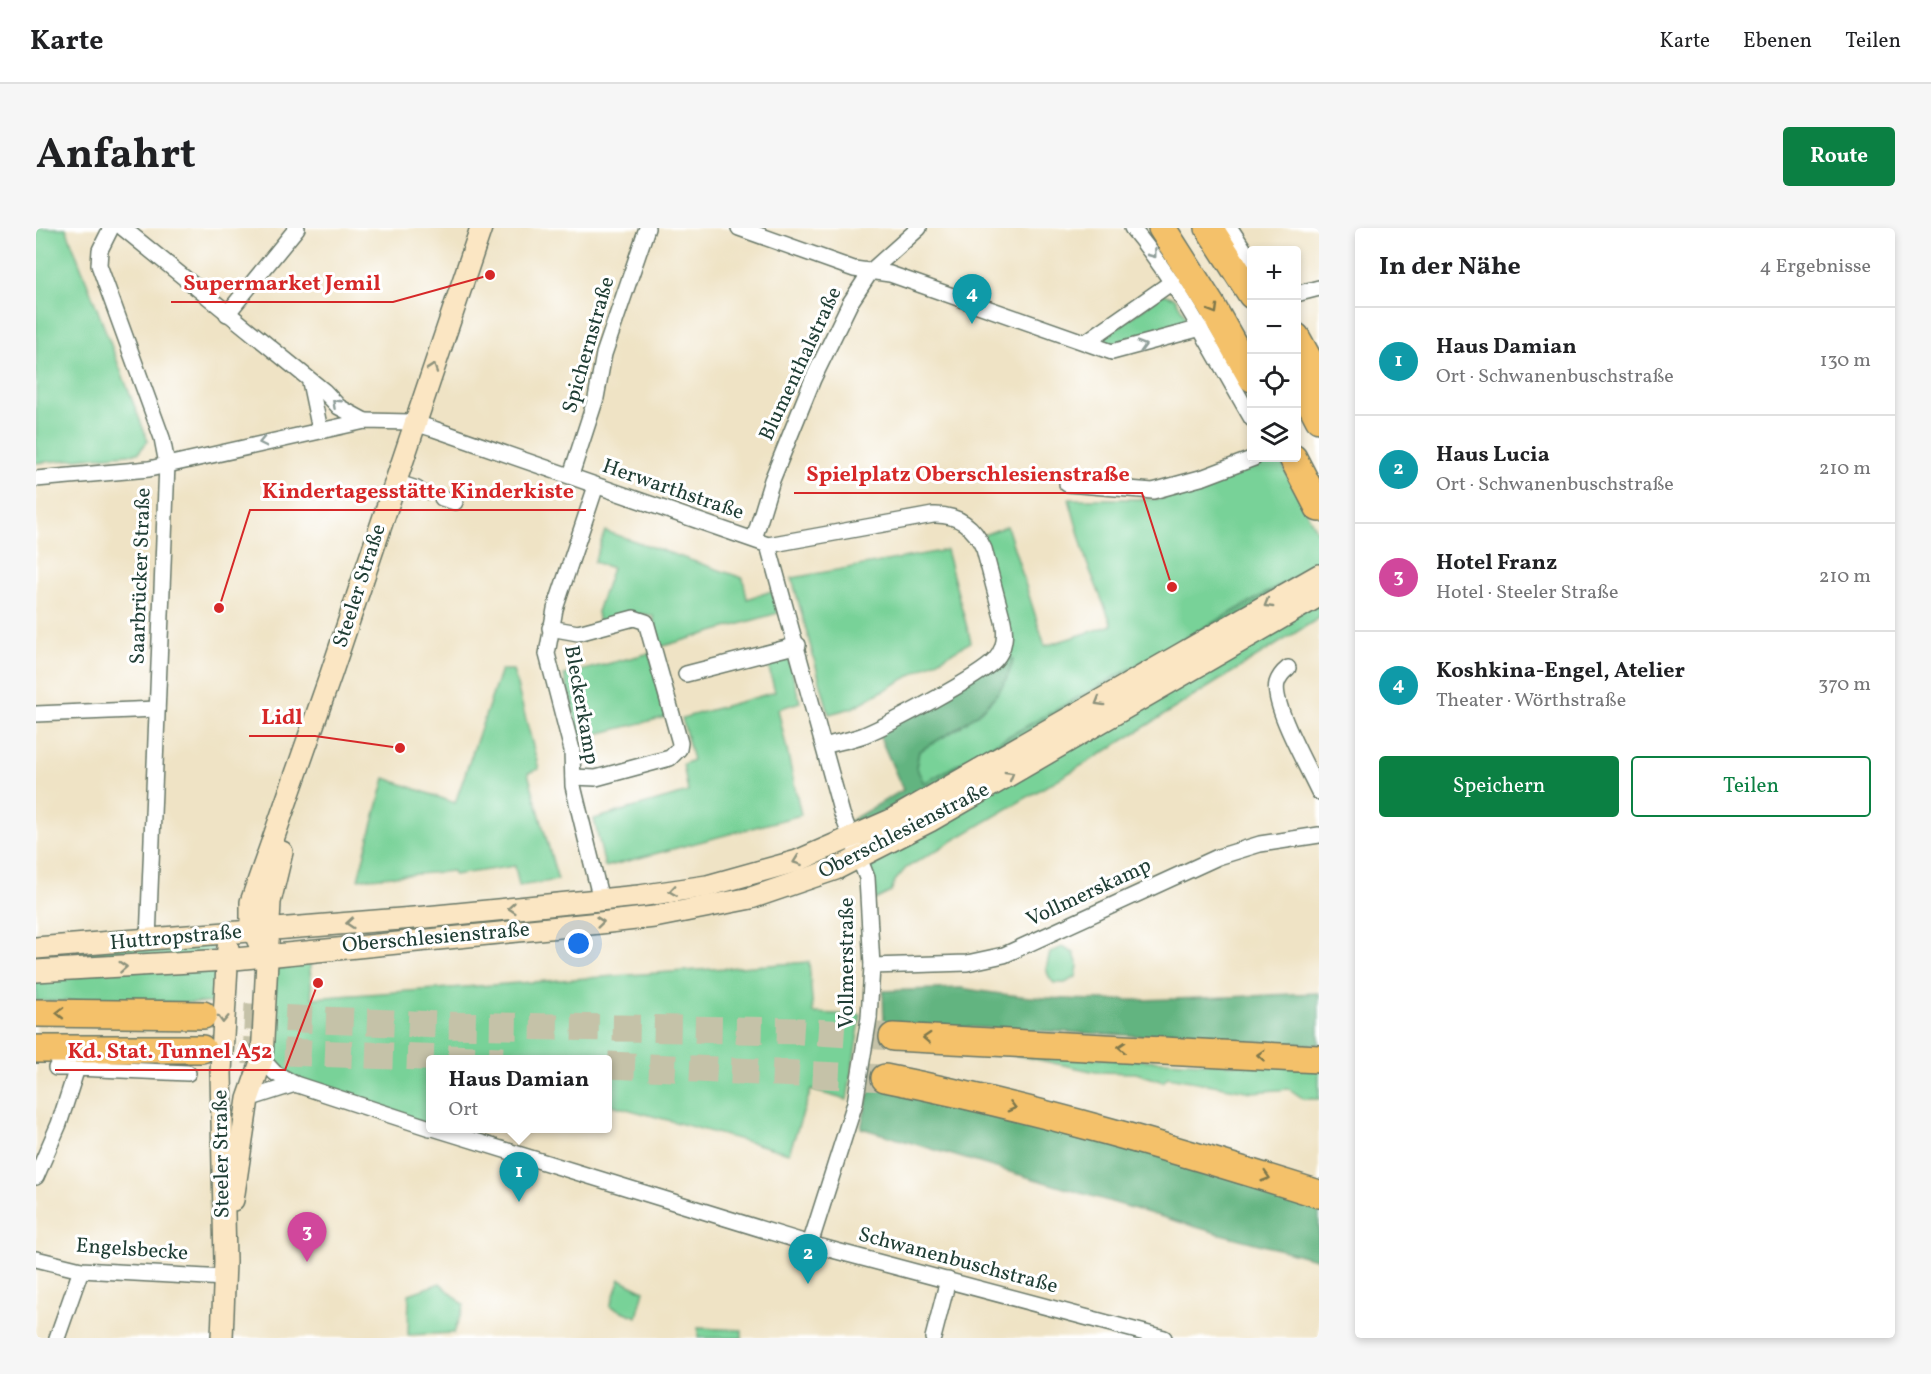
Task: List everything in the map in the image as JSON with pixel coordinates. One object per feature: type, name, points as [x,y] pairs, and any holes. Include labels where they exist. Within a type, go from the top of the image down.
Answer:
[{"type":"highway","points":[[1155,228],[1178,271],[1247,372]]},
{"type":"highway","points":[[1162,228],[1178,271]]},
{"type":"highway","points":[[1209,228],[1247,289]]},
{"type":"highway","points":[[1301,346],[1319,379]]},
{"type":"highway","points":[[1301,384],[1319,418]]},
{"type":"highway","points":[[1295,462],[1319,508]]},
{"type":"highway","points":[[36,1013],[203,1015]]},
{"type":"highway","points":[[893,1036],[1319,1059]]},
{"type":"highway","points":[[36,1049],[202,1049]]},
{"type":"highway","points":[[885,1078],[956,1092],[1184,1152],[1319,1194]]},
{"type":"main road","name":"Steeler Straße","points":[[225,1270],[248,1099],[262,1059],[266,956],[260,930],[284,845],[285,807],[481,228]]},
{"type":"main road","name":"Oberschlesienstraße","points":[[260,930],[601,900],[707,886],[856,848],[1000,759],[1319,575]]},
{"type":"main road","name":"Oberschlesienstraße","points":[[266,956],[654,916],[783,889],[856,848],[1163,688],[1319,596]]},
{"type":"main road","name":"Steeler Straße","points":[[222,1338],[225,1270],[221,1137],[225,960],[231,933],[263,837],[278,813],[285,807]]},
{"type":"main road","name":"Huttropstraße","points":[[36,948],[85,946],[260,930]]},
{"type":"main road","name":"Huttropstraße","points":[[36,971],[266,956]]},
{"type":"street","name":"Saarbrücker Straße","points":[[111,228],[100,250],[99,265],[162,438],[167,464],[148,940]]},
{"type":"street","points":[[123,228],[339,406],[365,421]]},
{"type":"street","points":[[227,314],[297,228]]},
{"type":"street","name":"Spichernstraße","points":[[571,475],[596,398],[604,354],[647,228]]},
{"type":"street","points":[[739,228],[854,269],[890,274],[1112,352],[1121,352],[1200,328]]},
{"type":"street","name":"Blumenthalstraße","points":[[761,542],[772,480],[813,379],[850,303],[871,271],[919,228]]},
{"type":"street","points":[[1132,228],[1178,271],[1200,328],[1247,412]]},
{"type":"street","points":[[1230,228],[1247,256]]},
{"type":"street","points":[[1086,342],[1178,271]]},
{"type":"street","points":[[1301,293],[1319,288]]},
{"type":"street","points":[[310,382],[320,430]]},
{"type":"street","name":"Herwarthstraße","points":[[36,479],[149,469],[365,421],[414,423],[761,542],[945,514],[955,517],[972,528],[984,549],[1005,631],[1001,651],[995,660],[958,684],[866,734],[824,746]]},
{"type":"street","points":[[1067,484],[1153,491],[1204,477],[1247,461]]},
{"type":"street","points":[[395,482],[417,489]]},
{"type":"street","name":"Bleckerkamp","points":[[596,486],[550,628],[547,654],[572,750],[573,777],[601,900]]},
{"type":"street","name":"Vollmerstraße","points":[[761,542],[798,645],[842,814],[868,884],[872,966],[869,1018],[855,1103],[810,1244]]},
{"type":"street","points":[[550,628],[578,633],[634,618],[646,622],[680,743],[679,750],[670,758],[596,778],[573,777]]},
{"type":"street","points":[[686,675],[798,645]]},
{"type":"street","points":[[1288,668],[1280,675],[1276,685],[1278,700],[1283,716],[1319,792]]},
{"type":"street","points":[[36,714],[157,709]]},
{"type":"street","name":"Vollmerskamp","points":[[872,966],[967,963],[993,958],[1039,940],[1218,857],[1260,844],[1319,835]]},
{"type":"street","name":"Huttropstraße","points":[[84,969],[85,946]]},
{"type":"street","name":"Schwanenbuschstraße","points":[[262,1059],[275,1073],[295,1084],[426,1126]]},
{"type":"street","points":[[56,1068],[188,1073]]},
{"type":"street","points":[[36,1177],[59,1124],[77,1068]]},
{"type":"street","points":[[248,1099],[295,1084]]},
{"type":"street","name":"Schwanenbuschstraße","points":[[448,1133],[810,1244],[1164,1338]]},
{"type":"street","name":"Engelsbecke","points":[[36,1259],[81,1270],[225,1270]]},
{"type":"street","points":[[57,1338],[81,1270]]},
{"type":"street","points":[[933,1338],[948,1280]]},
{"type":"green space","points":[[36,228],[66,228],[148,441],[138,453],[36,463]]},
{"type":"green space","points":[[1163,294],[1175,298],[1187,319],[1184,328],[1117,347],[1100,340]]},
{"type":"green space","points":[[1253,462],[1281,462],[1319,536],[1319,564],[924,784],[916,767],[919,751],[961,727],[1004,643],[981,536],[1007,526],[1045,646],[1112,625],[1087,563],[1069,499],[1160,499],[1238,471]]},
{"type":"green space","points":[[605,531],[743,578],[747,599],[772,591],[778,613],[660,647],[653,616],[644,614],[599,624],[597,612],[612,568],[594,562]]},
{"type":"green space","points":[[946,550],[971,642],[852,708],[829,714],[792,578]]},
{"type":"green space","points":[[1319,564],[1319,574],[853,838],[846,823],[903,790],[876,728],[999,655],[1013,659],[1000,689],[977,714],[963,725],[919,751],[916,767],[924,783]]},
{"type":"green space","points":[[1319,597],[1319,618],[1103,753],[906,868],[895,881],[891,892],[869,903],[861,858]]},
{"type":"green space","points":[[650,653],[666,717],[580,738],[564,675]]},
{"type":"green space","points":[[788,657],[800,702],[778,709],[801,815],[605,867],[594,819],[688,792],[683,764],[693,760],[682,718],[775,692],[767,661]]},
{"type":"green space","points":[[501,670],[513,670],[539,769],[528,773],[558,880],[519,886],[515,866],[454,875],[453,871],[358,879],[385,778],[455,803]]},
{"type":"green space","points":[[214,935],[212,962],[224,961],[222,1003],[36,1001],[36,949]]},
{"type":"green space","points":[[1062,947],[1074,953],[1078,966],[1076,977],[1065,983],[1054,983],[1047,973],[1050,953]]},
{"type":"green space","points":[[309,952],[312,998],[809,962],[813,1013],[861,1015],[847,1100],[811,1090],[789,1153],[612,1105],[612,1055],[426,1055],[426,1125],[269,1069],[267,957]]},
{"type":"green space","points":[[961,988],[1005,994],[1095,1000],[1185,999],[1319,993],[1319,1045],[884,1023],[883,991]]},
{"type":"green space","points":[[1011,1054],[1319,1068],[1319,1099],[1304,1099],[1289,1089],[1252,1092],[1168,1077],[1163,1082],[1136,1073],[1096,1072]]},
{"type":"green space","points":[[870,1087],[883,1088],[1181,1160],[1319,1206],[1319,1260],[1213,1232],[861,1128]]},
{"type":"green space","points":[[620,1279],[644,1291],[637,1317],[610,1306]]},
{"type":"green space","points":[[440,1283],[464,1305],[454,1333],[408,1335],[409,1294]]},
{"type":"green space","points":[[698,1328],[742,1330],[742,1338],[698,1338]]},
{"type":"tunnel","points":[[417,489],[442,498]]},
{"type":"tunnel","points":[[203,1015],[439,1025],[800,1031],[893,1037]]},
{"type":"tunnel","points":[[202,1049],[426,1057]]},
{"type":"tunnel","points":[[612,1065],[885,1078]]},
{"type":"place","name":"Supermarket Jemil","points":[[490,275]]},
{"type":"place","name":"Koshkina-Engel, Atelier","points":[[972,324]]},
{"type":"place","name":"Spielplatz Oberschlesienstraße","points":[[1172,587]]},
{"type":"place","name":"Kindertagesstätte Kinderkiste","points":[[219,608]]},
{"type":"place","name":"Lidl","points":[[400,748]]},
{"type":"place","name":"Kd. Stat. Tunnel A52","points":[[318,983]]},
{"type":"place","name":"Haus Damian","points":[[519,1202]]},
{"type":"place","name":"Hotel Franz","points":[[307,1262]]},
{"type":"place","name":"Haus Lucia","points":[[808,1284]]}]
